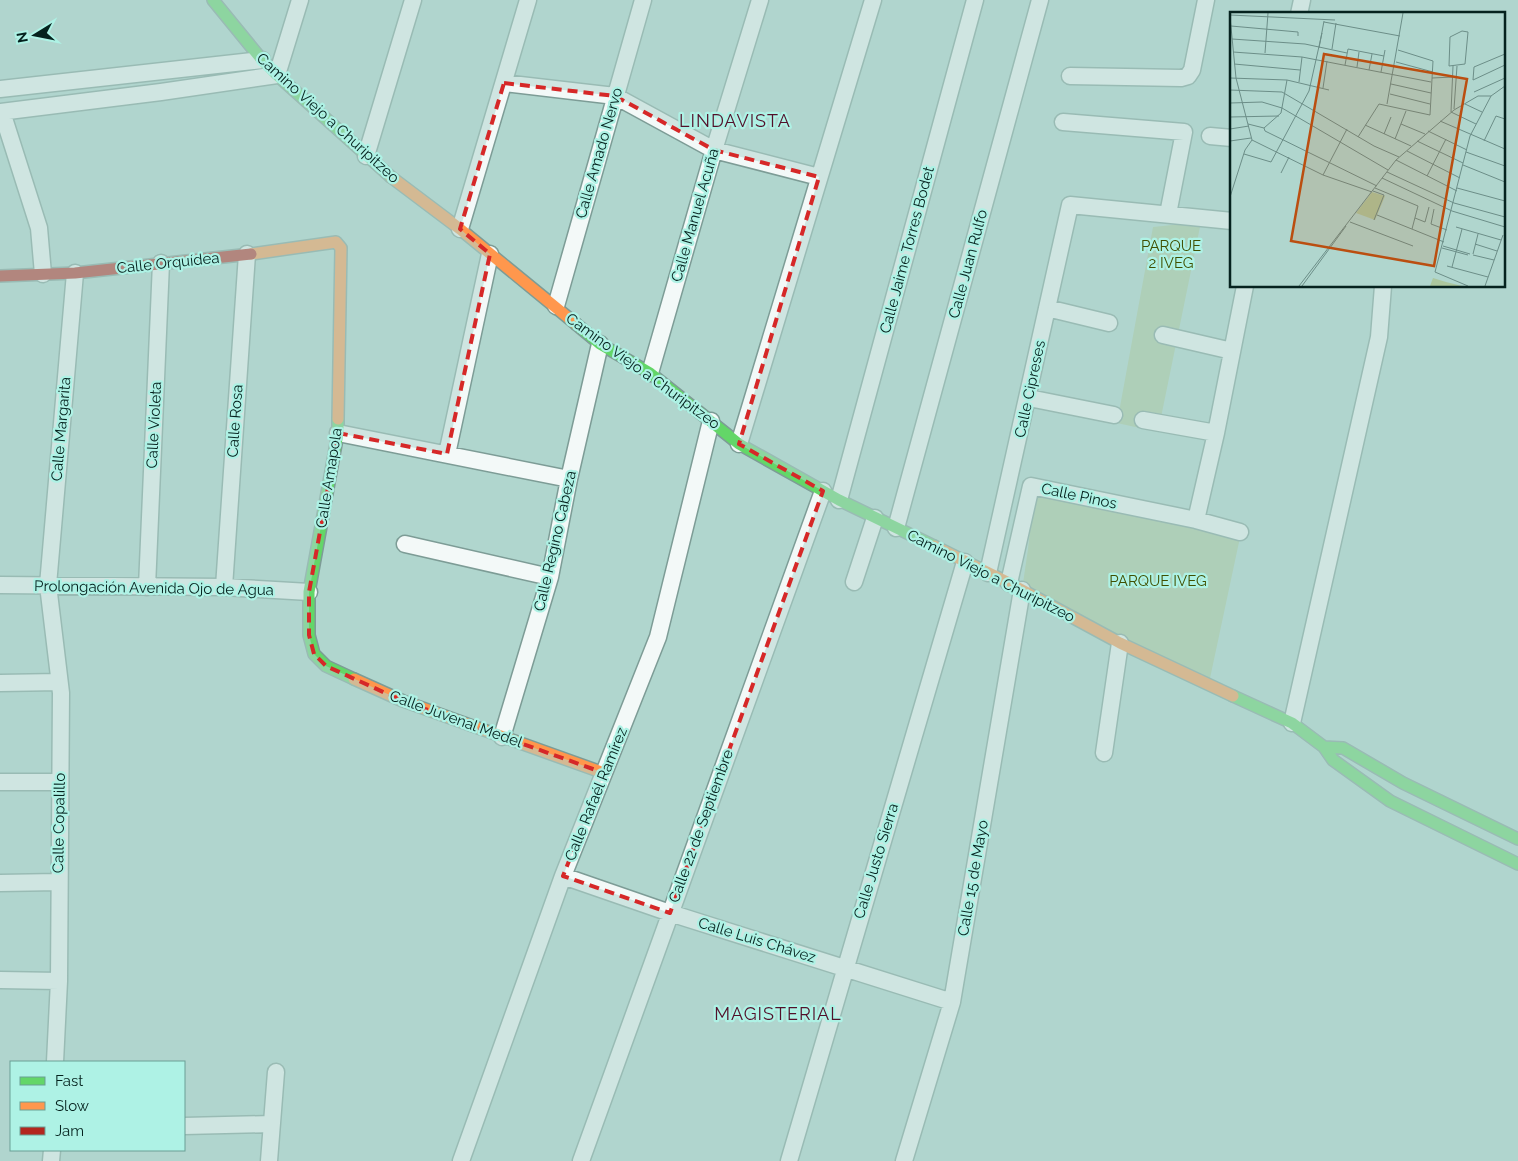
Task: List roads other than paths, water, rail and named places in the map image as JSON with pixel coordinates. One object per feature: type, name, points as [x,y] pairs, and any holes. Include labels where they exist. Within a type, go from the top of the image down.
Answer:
[{"type":"street","name":"Camino Viejo a Churipitzeo","points":[[213,0],[262,60],[390,177],[556,306],[600,344],[650,373],[739,444],[839,500],[1016,587],[1120,643],[1292,722],[1324,747],[1333,760],[1390,801],[1518,864]]},
{"type":"street","points":[[6,112],[277,75],[300,0]]},
{"type":"street","points":[[366,156],[413,0]]},
{"type":"street","points":[[460,230],[528,0]]},
{"type":"street","name":"Calle Amado Nervo","points":[[556,306],[643,0]]},
{"type":"street","name":"Calle Manuel Acuña","points":[[650,373],[714,150],[760,0]]},
{"type":"street","points":[[739,444],[873,0]]},
{"type":"street","name":"Calle Jaime Torres Bodet","points":[[839,500],[975,0]]},
{"type":"street","name":"Calle Juan Rulfo","points":[[896,528],[1040,0]]},
{"type":"street","points":[[1070,76],[1180,78],[1188,76],[1192,70],[1206,0]]},
{"type":"street","points":[[43,274],[39,228],[6,112],[6,88],[262,60]]},
{"type":"street","points":[[158,71],[161,92]]},
{"type":"street","points":[[504,82],[615,96],[714,150],[819,177]]},
{"type":"street","points":[[1064,122],[1184,132],[1168,214],[1230,221]]},
{"type":"street","points":[[1210,136],[1230,138]]},
{"type":"street","name":"Calle Cipreses","points":[[988,573],[1070,205],[1168,214]]},
{"type":"street","name":"Calle Orquídea","points":[[0,276],[75,273],[336,242]]},
{"type":"street","name":"Calle Amapola","points":[[314,654],[309,635],[309,592],[338,433],[341,248],[336,242]]},
{"type":"street","name":"Calle Rosa","points":[[224,587],[247,254]]},
{"type":"street","points":[[447,454],[490,254]]},
{"type":"street","name":"Calle Violeta","points":[[147,587],[161,263]]},
{"type":"street","name":"Calle Margarita","points":[[48,585],[75,273]]},
{"type":"street","points":[[1240,532],[1196,520],[1216,433],[1245,288]]},
{"type":"street","points":[[1292,722],[1378,337],[1384,288]]},
{"type":"street","points":[[1047,308],[1109,323]]},
{"type":"street","points":[[1163,335],[1232,350]]},
{"type":"street","name":"Calle Regino Cabeza","points":[[502,737],[550,577],[569,479],[600,344]]},
{"type":"street","points":[[1028,398],[1114,415]]},
{"type":"street","name":"Calle Rafaél Ramírez","points":[[461,1161],[563,876],[658,637],[711,420]]},
{"type":"street","points":[[1144,420],[1216,433]]},
{"type":"street","points":[[338,433],[569,479]]},
{"type":"street","name":"Calle Pinos","points":[[1016,587],[1031,486],[1196,520]]},
{"type":"street","name":"Calle 22 de Septiembre","points":[[581,1161],[823,491]]},
{"type":"street","points":[[854,582],[875,518]]},
{"type":"street","points":[[405,544],[550,577]]},
{"type":"street","name":"Calle Justo Sierra","points":[[789,1161],[965,562]]},
{"type":"street","name":"Prolongación Avenida Ojo de Agua","points":[[0,585],[224,587],[309,592]]},
{"type":"street","name":"Calle Copalillo","points":[[48,585],[59,682],[62,692],[59,782],[59,981],[55,1061]]},
{"type":"street","name":"Calle 15 de Mayo","points":[[904,1161],[952,1002],[1016,587]]},
{"type":"street","points":[[1104,753],[1120,643]]},
{"type":"street","name":"Calle Juvenal Medel","points":[[314,654],[326,666],[403,701],[604,773]]},
{"type":"street","points":[[0,683],[59,682]]},
{"type":"street","name":"Camino Viejo a Churipitzeo","points":[[1324,747],[1343,748],[1403,782],[1518,839]]},
{"type":"street","points":[[0,782],[59,782]]},
{"type":"street","name":"Calle Luis Chávez","points":[[563,876],[670,913],[952,1002]]},
{"type":"street","points":[[0,883],[58,882]]},
{"type":"street","points":[[0,980],[59,981]]},
{"type":"street","points":[[269,1161],[276,1072]]},
{"type":"street","points":[[185,1126],[272,1124]]},
{"type":"district","name":"LINDAVISTA","points":[[735,120]]},
{"type":"district","name":"MAGISTERIAL","points":[[778,1013]]},
{"type":"park label","name":"PARQUE 2 IVEG","points":[[1171,254]]},
{"type":"park label","name":"PARQUE IVEG","points":[[1158,581]]}]
